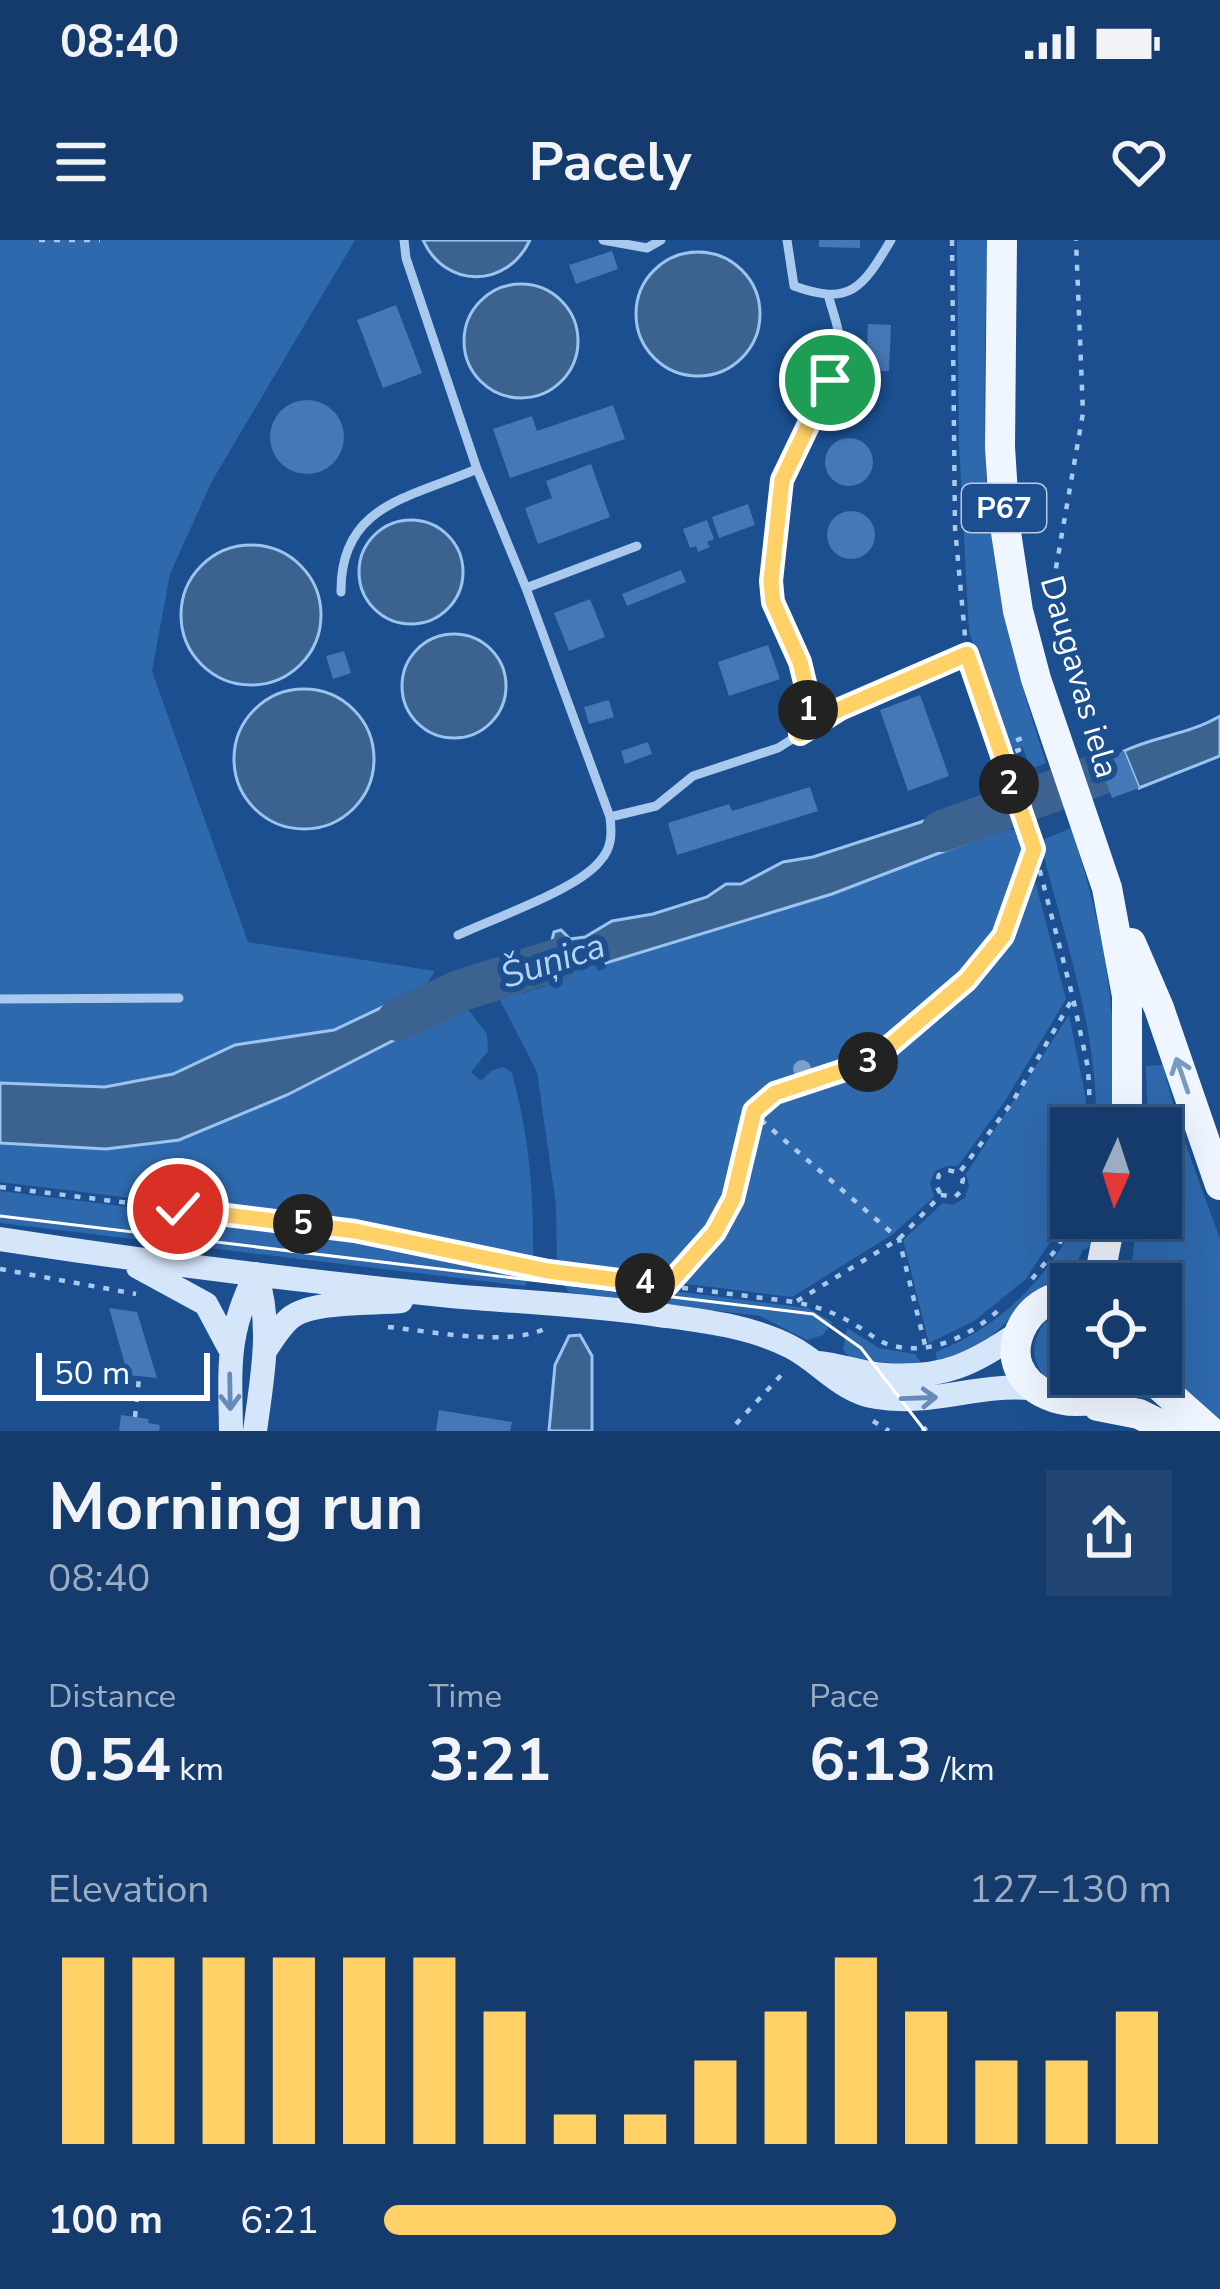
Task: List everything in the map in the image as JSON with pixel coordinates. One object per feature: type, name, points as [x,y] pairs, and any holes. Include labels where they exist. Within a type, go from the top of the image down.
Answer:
[{"type":"main road","name":"Daugavas iela","points":[[1002,240],[1000,447],[1005,526],[1018,610],[1064,768],[1107,888],[1127,996],[1127,1107]]},
{"type":"main road","points":[[1107,888],[1159,1008],[1220,1185]]},
{"type":"main road","points":[[1050,1302],[1037,1307],[1020,1332],[1018,1362],[1029,1388],[1061,1409],[1098,1406],[1138,1414],[1173,1431]]},
{"type":"main road","points":[[1098,1406],[1115,1395]]},
{"type":"main road","points":[[1170,1395],[1210,1431]]},
{"type":"street","points":[[0,1239],[120,1258],[455,1296],[570,1304],[735,1327],[788,1345],[809,1371],[871,1396],[921,1400],[999,1385],[1029,1388]]},
{"type":"street","points":[[120,1258],[206,1304],[230,1347]]},
{"type":"street","points":[[231,1431],[230,1347],[239,1308],[256,1274]]},
{"type":"street","points":[[255,1431],[266,1349],[266,1302],[256,1274]]},
{"type":"street","points":[[266,1349],[285,1322],[319,1306],[455,1296]]},
{"type":"street","points":[[809,1371],[932,1374],[973,1364],[1020,1332]]},
{"type":"lane","points":[[404,240],[477,469],[610,817],[612,838],[602,860],[580,879],[458,934]]},
{"type":"lane","points":[[603,240],[647,248],[661,240]]},
{"type":"lane","points":[[788,240],[794,286],[829,298],[847,294],[891,240]]},
{"type":"lane","points":[[800,734],[808,715],[807,691],[800,662],[773,602],[771,581],[782,480],[840,356],[839,330],[829,298]]},
{"type":"lane","points":[[340,592],[340,566],[348,540],[373,514],[477,469]]},
{"type":"lane","points":[[526,588],[637,546]]},
{"type":"lane","points":[[610,817],[656,806],[693,776],[778,748],[840,709],[967,654]]},
{"type":"lane","points":[[0,999],[179,998]]},
{"type":"path","points":[[39,240],[100,240]]},
{"type":"path","points":[[952,240],[956,528],[967,654],[1033,846],[1073,998],[1088,1068],[1090,1107]]},
{"type":"path","points":[[1018,610],[1052,585],[1083,413],[1076,240]]},
{"type":"path","points":[[667,1286],[715,1232],[733,1199],[754,1111],[775,1093],[872,1061],[967,980],[1003,936],[1033,846]]},
{"type":"path","points":[[959,1174],[1013,1102],[1073,998]]},
{"type":"path","points":[[761,1120],[899,1239],[926,1349]]},
{"type":"path","points":[[941,1195],[936,1186],[939,1175],[948,1170],[959,1174]]},
{"type":"path","points":[[941,1195],[955,1197],[960,1192],[959,1174]]},
{"type":"path","points":[[0,1187],[355,1231],[548,1271],[795,1302],[823,1308],[891,1345],[926,1349],[958,1337],[1006,1303]]},
{"type":"path","points":[[795,1302],[899,1239],[941,1195]]},
{"type":"path","points":[[1030,1281],[1062,1239]]},
{"type":"path","points":[[0,1269],[151,1297]]},
{"type":"path","points":[[381,1327],[512,1337],[534,1336],[554,1323]]},
{"type":"path","points":[[772,1362],[786,1370],[809,1371]]},
{"type":"path","points":[[736,1424],[786,1370]]},
{"type":"path","points":[[135,1417],[139,1378]]},
{"type":"path","points":[[859,1412],[889,1431]]},
{"type":"shaded area","points":[[0,240],[355,240],[212,481],[170,574],[152,671],[248,942],[435,971],[425,987],[334,1030],[236,1045],[173,1074],[105,1087],[0,1083]]},
{"type":"shaded area","points":[[957,240],[987,240],[984,398],[989,517],[1009,635],[1046,763],[1031,769],[1022,746],[1003,747],[969,630],[959,444]]},
{"type":"shaded area","points":[[1071,828],[1093,902],[1112,1013],[1112,1107],[1095,1107],[1086,1020],[1040,841]]},
{"type":"shaded area","points":[[1002,829],[1020,830],[1066,999],[1005,1101],[958,1166],[935,1171],[930,1183],[934,1197],[893,1234],[792,1297],[557,1268],[556,1205],[537,1072],[500,1000],[504,997],[500,985],[507,982],[523,993],[546,986],[547,976],[594,960],[598,971],[606,963],[832,894]]},
{"type":"shaded area","points":[[464,1004],[487,1034],[488,1051],[471,1072],[481,1081],[504,1067],[512,1073],[530,1167],[533,1263],[360,1226],[0,1182],[0,1143],[106,1149],[179,1140],[287,1095]]},
{"type":"shaded area","points":[[1069,1015],[1085,1107],[1050,1107],[1052,1239],[1026,1279],[974,1321],[929,1343],[903,1240],[943,1203],[953,1205],[965,1198],[966,1174]]},
{"type":"shaded area","points":[[1163,1065],[1174,1107],[1147,1107],[1146,1066]]},
{"type":"shaded area","points":[[1182,1134],[1220,1239],[1220,1430],[1182,1394],[1182,1263],[1132,1263],[1135,1239],[1182,1239]]},
{"type":"shaded area","points":[[0,1191],[355,1235],[532,1272],[525,1286],[0,1223]]},
{"type":"shaded area","points":[[1066,1239],[1091,1239],[1076,1263],[1052,1261]]},
{"type":"shaded area","points":[[1050,1264],[1050,1282],[980,1347],[937,1364],[936,1352],[982,1329]]},
{"type":"shaded area","points":[[562,1277],[808,1308],[832,1322],[823,1335],[807,1340],[760,1316],[568,1292]]},
{"type":"shaded area","points":[[1050,1320],[1050,1385],[1034,1349],[1044,1323]]},
{"type":"shaded area","points":[[847,1328],[879,1348],[915,1354],[923,1366],[851,1359],[843,1350]]},
{"type":"water","points":[[423,240],[530,240],[507,268],[476,277],[446,268]]},
{"type":"water","points":[[698,252],[722,257],[742,270],[755,290],[760,314],[755,338],[742,358],[722,371],[698,376],[674,371],[654,358],[641,338],[636,314],[641,290],[654,270],[674,257]]},
{"type":"water","points":[[521,284],[543,289],[561,301],[573,319],[578,341],[573,363],[561,381],[543,393],[521,398],[499,393],[481,381],[469,363],[464,341],[469,319],[481,301],[499,289]]},
{"type":"water","points":[[411,520],[431,524],[448,535],[459,552],[463,572],[459,592],[448,609],[431,620],[411,624],[391,620],[374,609],[363,592],[359,572],[363,552],[374,535],[391,524]]},
{"type":"water","points":[[251,545],[278,550],[301,565],[316,588],[321,615],[316,642],[301,665],[278,680],[251,685],[224,680],[201,665],[186,642],[181,615],[186,588],[201,565],[224,550]]},
{"type":"water","points":[[454,634],[474,638],[491,649],[502,666],[506,686],[502,706],[491,723],[474,734],[454,738],[434,734],[417,723],[406,706],[402,686],[406,666],[417,649],[434,638]]},
{"type":"water","points":[[304,689],[331,694],[354,709],[369,732],[374,759],[369,786],[354,809],[331,824],[304,829],[277,824],[254,809],[239,786],[234,759],[239,732],[254,709],[277,694]]},
{"type":"water","points":[[1220,716],[1220,756],[1139,788],[1124,751]]},
{"type":"water","points":[[992,799],[1002,829],[832,894],[606,963],[603,957],[514,987],[503,971],[507,964],[551,944],[554,932],[561,930],[570,939],[585,937],[612,921],[707,897],[726,884],[741,884],[783,862],[813,857]]},
{"type":"water","points":[[425,987],[446,990],[450,999],[435,1019],[287,1095],[179,1140],[106,1149],[0,1143],[0,1083],[105,1087],[173,1074],[235,1045],[334,1030]]},
{"type":"water","points":[[580,1335],[592,1356],[592,1431],[549,1431],[555,1365],[569,1336]]},
{"type":"building","points":[[819,240],[860,240],[860,248],[819,247]]},
{"type":"building","points":[[612,251],[618,269],[576,284],[569,265]]},
{"type":"building","points":[[396,305],[422,373],[383,388],[357,320]]},
{"type":"building","points":[[868,324],[891,325],[889,371],[866,371]]},
{"type":"building","points":[[307,400],[333,411],[344,437],[333,463],[307,474],[281,463],[270,437],[281,411]]},
{"type":"building","points":[[613,405],[625,439],[510,478],[493,429],[532,416],[537,431]]},
{"type":"building","points":[[849,438],[866,445],[873,462],[866,479],[849,486],[832,479],[825,462],[832,445]]},
{"type":"building","points":[[591,464],[610,517],[538,544],[525,508],[552,498],[546,481]]},
{"type":"building","points":[[748,504],[755,525],[719,538],[712,517]]},
{"type":"building","points":[[851,511],[868,518],[875,535],[868,552],[851,559],[834,552],[827,535],[834,518]]},
{"type":"building","points":[[707,520],[714,539],[707,542],[710,547],[698,552],[696,546],[690,548],[683,529]]},
{"type":"building","points":[[681,570],[686,582],[627,606],[622,594]]},
{"type":"building","points":[[590,599],[605,637],[569,651],[554,613]]},
{"type":"building","points":[[768,645],[780,679],[729,696],[718,662]]},
{"type":"building","points":[[344,651],[351,673],[333,679],[326,656]]},
{"type":"building","points":[[920,695],[949,776],[908,791],[880,710]]},
{"type":"building","points":[[609,700],[614,717],[589,724],[584,707]]},
{"type":"building","points":[[648,742],[652,754],[625,764],[621,751]]},
{"type":"building","points":[[1124,751],[1139,788],[1112,798],[1098,761]]},
{"type":"building","points":[[810,787],[818,811],[677,855],[668,823],[729,804],[732,811]]},
{"type":"building","points":[[109,1308],[137,1312],[157,1378],[128,1375]]},
{"type":"building","points":[[439,1410],[512,1422],[510,1431],[436,1431]]},
{"type":"building","points":[[121,1415],[149,1419],[148,1423],[160,1425],[159,1431],[119,1431]]},
{"type":"waterway","name":"Šuņica","points":[[942,831],[1103,773]]},
{"type":"waterway","name":"Šuņica","points":[[398,1020],[459,991],[559,959]]},
{"type":"tram line","points":[[0,1216],[813,1314],[861,1348],[925,1431]]},
{"type":"route","points":[[178,1209],[355,1231],[548,1271],[667,1286],[715,1232],[733,1199],[754,1111],[775,1093],[872,1061],[967,980],[1003,936],[1034,849],[967,654],[840,709],[800,734],[808,715],[807,691],[800,662],[773,602],[771,581],[782,480],[830,380]]}]
